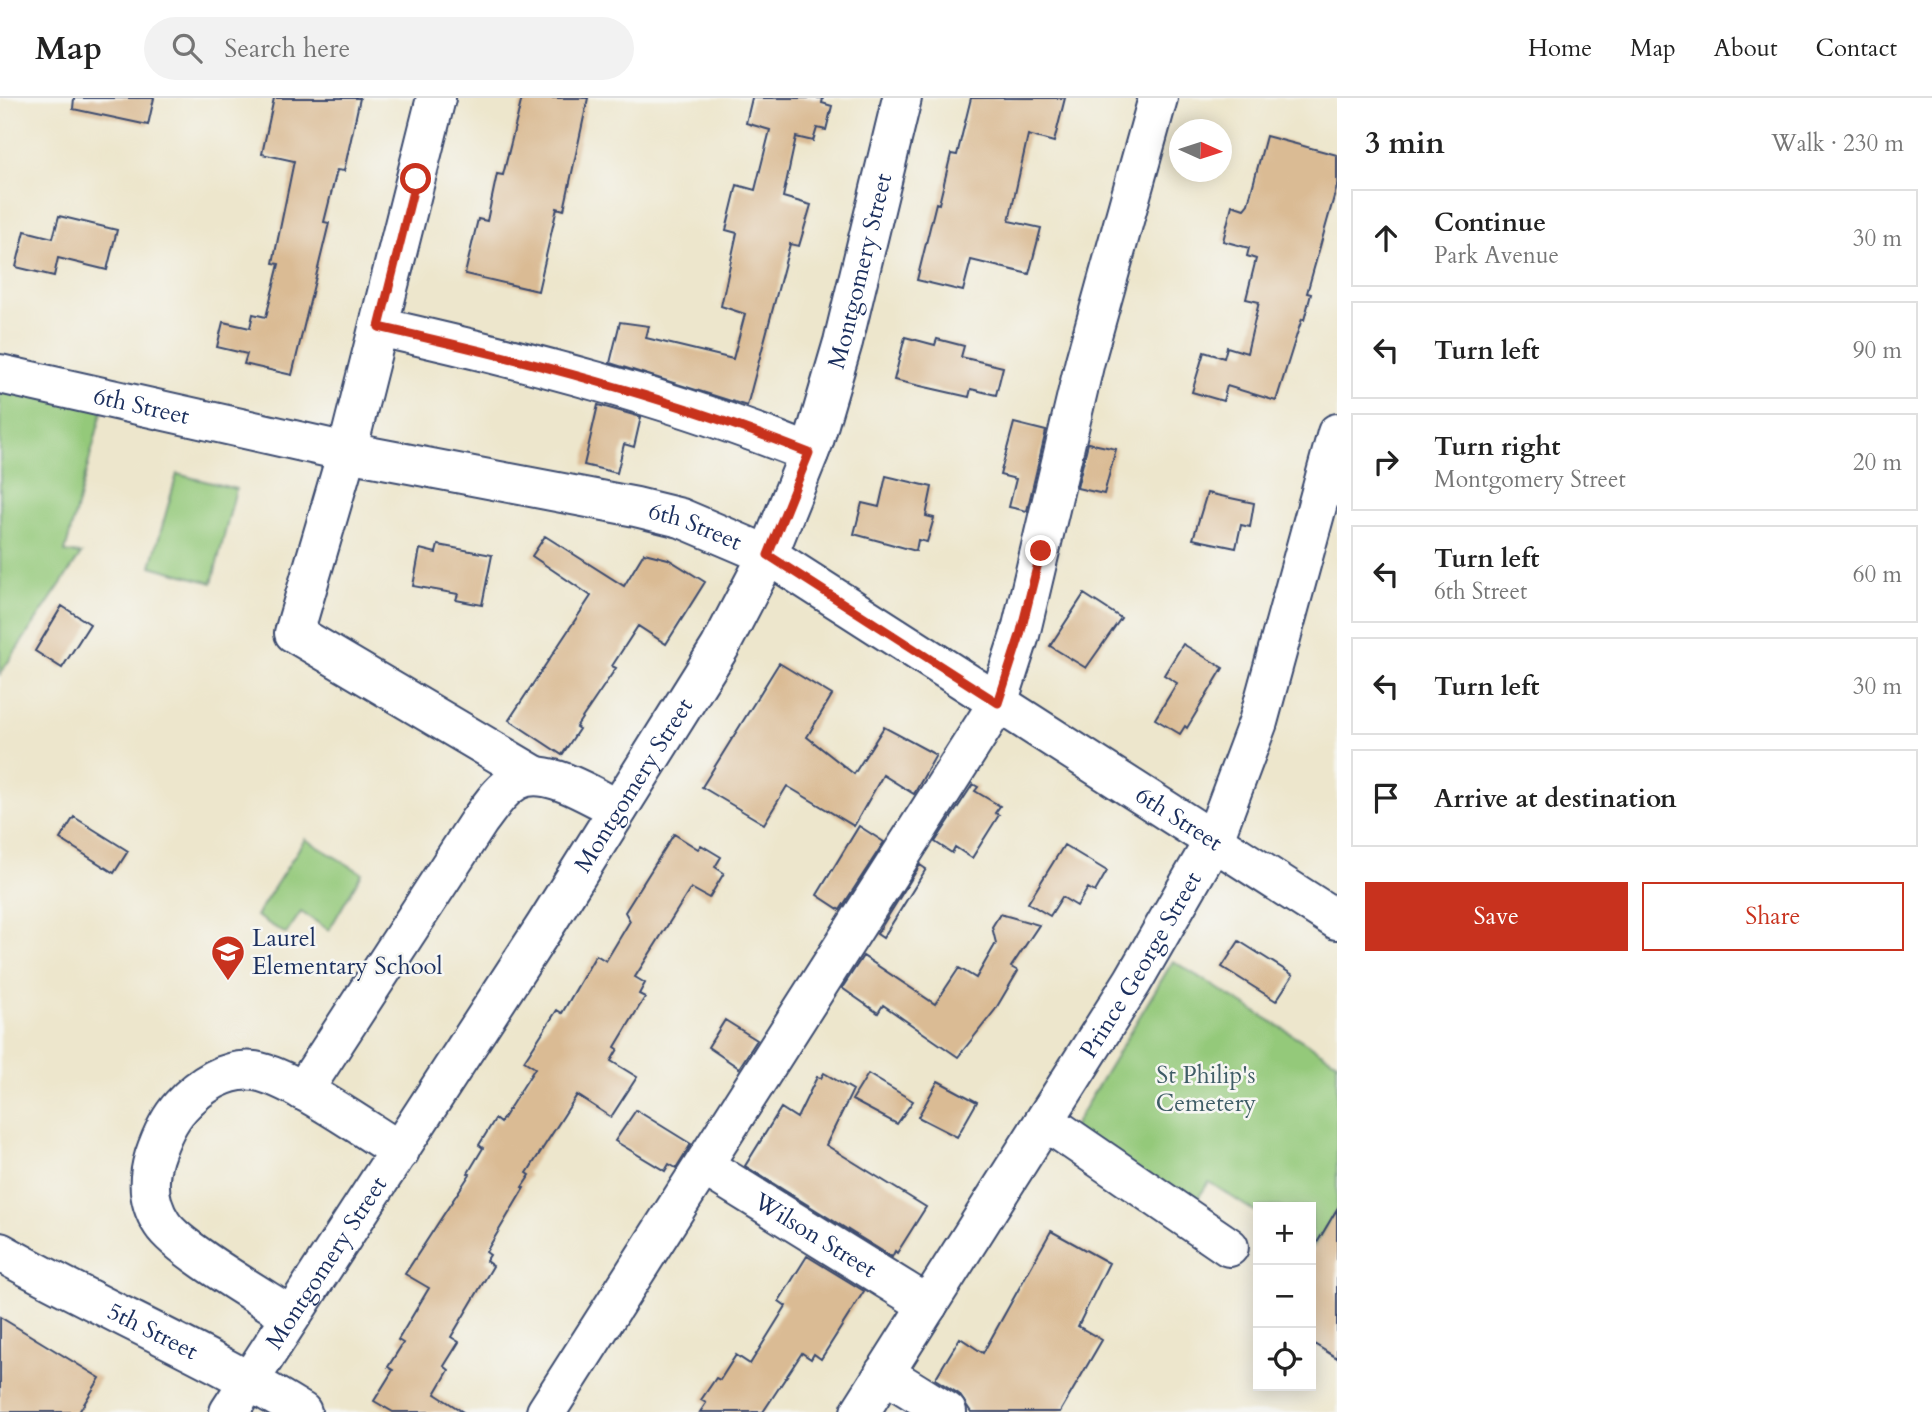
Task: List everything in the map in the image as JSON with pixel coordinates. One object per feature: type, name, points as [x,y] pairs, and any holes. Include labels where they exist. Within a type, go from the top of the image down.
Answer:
[{"type":"street","points":[[436,98],[347,452],[294,633],[536,776],[552,779],[618,809]]},
{"type":"street","name":"Montgomery Street","points":[[229,1412],[400,1151],[720,647],[768,555],[809,453],[843,342],[902,98]]},
{"type":"street","points":[[546,1412],[998,703],[1020,635],[1085,361],[1158,98]]},
{"type":"street","points":[[379,327],[529,361],[711,415],[809,453]]},
{"type":"street","name":"6th Street","points":[[0,374],[347,452],[636,507],[691,522],[768,555],[1337,920]]},
{"type":"street","name":"Prince George Street","points":[[860,1412],[1158,940],[1213,842],[1258,722],[1337,433]]},
{"type":"street","points":[[303,1091],[479,821],[502,791],[518,779],[536,776]]},
{"type":"street","points":[[291,1316],[187,1247],[163,1226],[154,1209],[150,1180],[158,1143],[174,1114],[190,1096],[211,1081],[235,1072],[254,1071],[303,1091],[400,1151]]},
{"type":"street","points":[[1045,1121],[1229,1247]]},
{"type":"street","name":"Wilson Street","points":[[704,1166],[928,1305]]},
{"type":"street","name":"5th Street","points":[[0,1252],[117,1315],[249,1379],[302,1412]]},
{"type":"street","points":[[884,1373],[947,1412]]},
{"type":"green space","points":[[0,374],[106,397],[65,552],[81,554],[0,674]]},
{"type":"green space","points":[[177,474],[236,489],[212,583],[151,566]]},
{"type":"green space","points":[[305,839],[362,873],[329,930],[301,912],[286,934],[256,916]]},
{"type":"green space","name":"St Philip's Cemetery","points":[[1173,961],[1337,1062],[1337,1209],[1316,1244],[1316,1202],[1253,1202],[1253,1211],[1209,1182],[1192,1207],[1070,1132]]},
{"type":"building","points":[[74,98],[154,98],[148,125],[73,109]]},
{"type":"building","points":[[274,98],[360,98],[344,171],[337,170],[324,222],[329,223],[292,375],[244,364],[247,354],[217,347],[223,322],[250,328],[253,314],[266,317],[279,264],[273,263],[294,161],[262,154]]},
{"type":"building","points":[[522,98],[588,98],[564,210],[557,208],[538,291],[465,274],[478,219],[487,221],[497,174],[503,175]]},
{"type":"building","points":[[752,98],[823,98],[822,103],[832,106],[826,130],[817,128],[813,141],[796,137],[783,197],[811,205],[799,246],[790,244],[747,406],[610,363],[620,322],[649,326],[646,338],[733,359],[745,314],[721,306],[737,233],[726,230],[737,185],[755,190],[770,130],[746,123]]},
{"type":"building","points":[[971,98],[1065,98],[1054,142],[1028,135],[1009,221],[1041,228],[1029,274],[971,260],[963,291],[917,280],[936,203],[939,204],[951,154],[957,155]]},
{"type":"building","points":[[1266,136],[1337,155],[1337,186],[1307,293],[1311,294],[1304,320],[1302,319],[1276,401],[1227,386],[1223,401],[1192,392],[1204,352],[1224,358],[1227,347],[1247,353],[1259,302],[1246,299],[1256,259],[1247,256],[1249,248],[1223,241],[1232,205],[1244,209],[1248,204]]},
{"type":"building","points":[[59,216],[117,230],[107,270],[58,258],[54,276],[16,267],[25,231],[53,238]]},
{"type":"building","points":[[905,337],[935,345],[937,339],[964,346],[961,357],[1003,367],[996,395],[971,389],[969,397],[894,380]]},
{"type":"building","points":[[598,405],[641,417],[634,447],[624,444],[617,473],[584,465]]},
{"type":"building","points":[[1014,423],[1046,431],[1027,511],[1009,507],[1016,479],[1000,475]]},
{"type":"building","points":[[1088,443],[1116,449],[1104,494],[1077,488]]},
{"type":"building","points":[[886,476],[932,487],[926,516],[934,518],[927,542],[918,540],[916,551],[854,534],[862,503],[879,507]]},
{"type":"building","points":[[1207,493],[1254,503],[1250,527],[1241,525],[1236,548],[1193,539]]},
{"type":"building","points":[[545,536],[624,586],[644,553],[668,559],[705,582],[666,644],[638,626],[612,666],[616,668],[576,727],[579,729],[562,755],[509,720],[591,596],[532,556]]},
{"type":"building","points":[[438,545],[492,555],[482,605],[456,600],[458,594],[413,586],[420,549],[436,553]]},
{"type":"building","points":[[1084,594],[1121,618],[1086,668],[1050,646]]},
{"type":"building","points":[[62,606],[90,624],[62,668],[35,651]]},
{"type":"building","points":[[1183,644],[1223,668],[1187,728],[1185,726],[1180,734],[1155,719],[1177,683],[1164,675]]},
{"type":"building","points":[[779,663],[832,695],[807,737],[854,774],[884,727],[936,755],[914,794],[883,775],[854,826],[787,786],[764,824],[702,787]]},
{"type":"building","points":[[973,784],[978,787],[975,791],[1000,806],[995,813],[999,815],[972,858],[955,847],[952,853],[935,842]]},
{"type":"building","points":[[74,817],[128,851],[114,873],[60,839]]},
{"type":"building","points":[[859,826],[884,842],[840,910],[817,895]]},
{"type":"building","points":[[674,834],[698,849],[701,845],[721,857],[715,867],[724,873],[709,898],[691,888],[635,977],[645,983],[639,994],[645,997],[615,1047],[618,1049],[611,1061],[637,1077],[611,1117],[577,1095],[527,1173],[530,1175],[522,1187],[524,1188],[486,1252],[490,1255],[486,1261],[493,1266],[451,1337],[459,1342],[444,1366],[449,1370],[435,1394],[463,1412],[393,1412],[374,1401],[393,1370],[388,1367],[403,1343],[398,1340],[429,1288],[405,1274],[470,1174],[468,1173],[483,1148],[479,1145],[495,1119],[500,1123],[535,1068],[524,1061],[557,1010],[562,1013],[596,955],[606,961],[630,921],[625,912]]},
{"type":"building","points":[[1064,845],[1107,871],[1095,892],[1088,888],[1077,906],[1062,897],[1050,916],[1028,903]]},
{"type":"building","points":[[920,865],[926,869],[883,938],[877,934]]},
{"type":"building","points":[[1000,914],[1039,925],[1011,967],[1018,971],[995,1010],[958,1057],[883,1005],[878,1013],[842,988],[863,956],[935,1004],[959,968],[976,978],[996,943],[992,927]]},
{"type":"building","points":[[1239,941],[1293,975],[1276,1001],[1222,967]]},
{"type":"building","points":[[725,1020],[757,1040],[739,1068],[708,1047]]},
{"type":"building","points":[[824,1073],[853,1090],[826,1145],[926,1207],[892,1257],[745,1166],[781,1108],[797,1118],[817,1077],[821,1078]]},
{"type":"building","points":[[868,1074],[913,1101],[897,1124],[852,1100]]},
{"type":"building","points":[[938,1081],[977,1102],[957,1137],[918,1117]]},
{"type":"building","points":[[636,1110],[691,1144],[676,1168],[669,1164],[665,1171],[615,1141]]},
{"type":"building","points":[[1337,1209],[1337,1358],[1316,1345],[1316,1245]]},
{"type":"building","points":[[1051,1231],[1109,1263],[1078,1326],[1102,1340],[1060,1412],[971,1412],[959,1394],[935,1379],[960,1338],[983,1353]]},
{"type":"building","points":[[807,1256],[864,1291],[821,1359],[814,1354],[811,1359],[802,1353],[763,1412],[700,1412],[706,1403],[701,1400],[716,1378],[720,1380],[736,1355],[750,1364],[786,1306],[779,1301]]},
{"type":"building","points":[[0,1317],[100,1378],[79,1412],[0,1412]]},
{"type":"place","name":"Laurel Elementary School","points":[[228,982]]},
{"type":"route","points":[[416,179],[379,327],[529,361],[711,415],[809,453],[796,491],[768,555],[998,703],[1020,635],[1041,551]]}]
